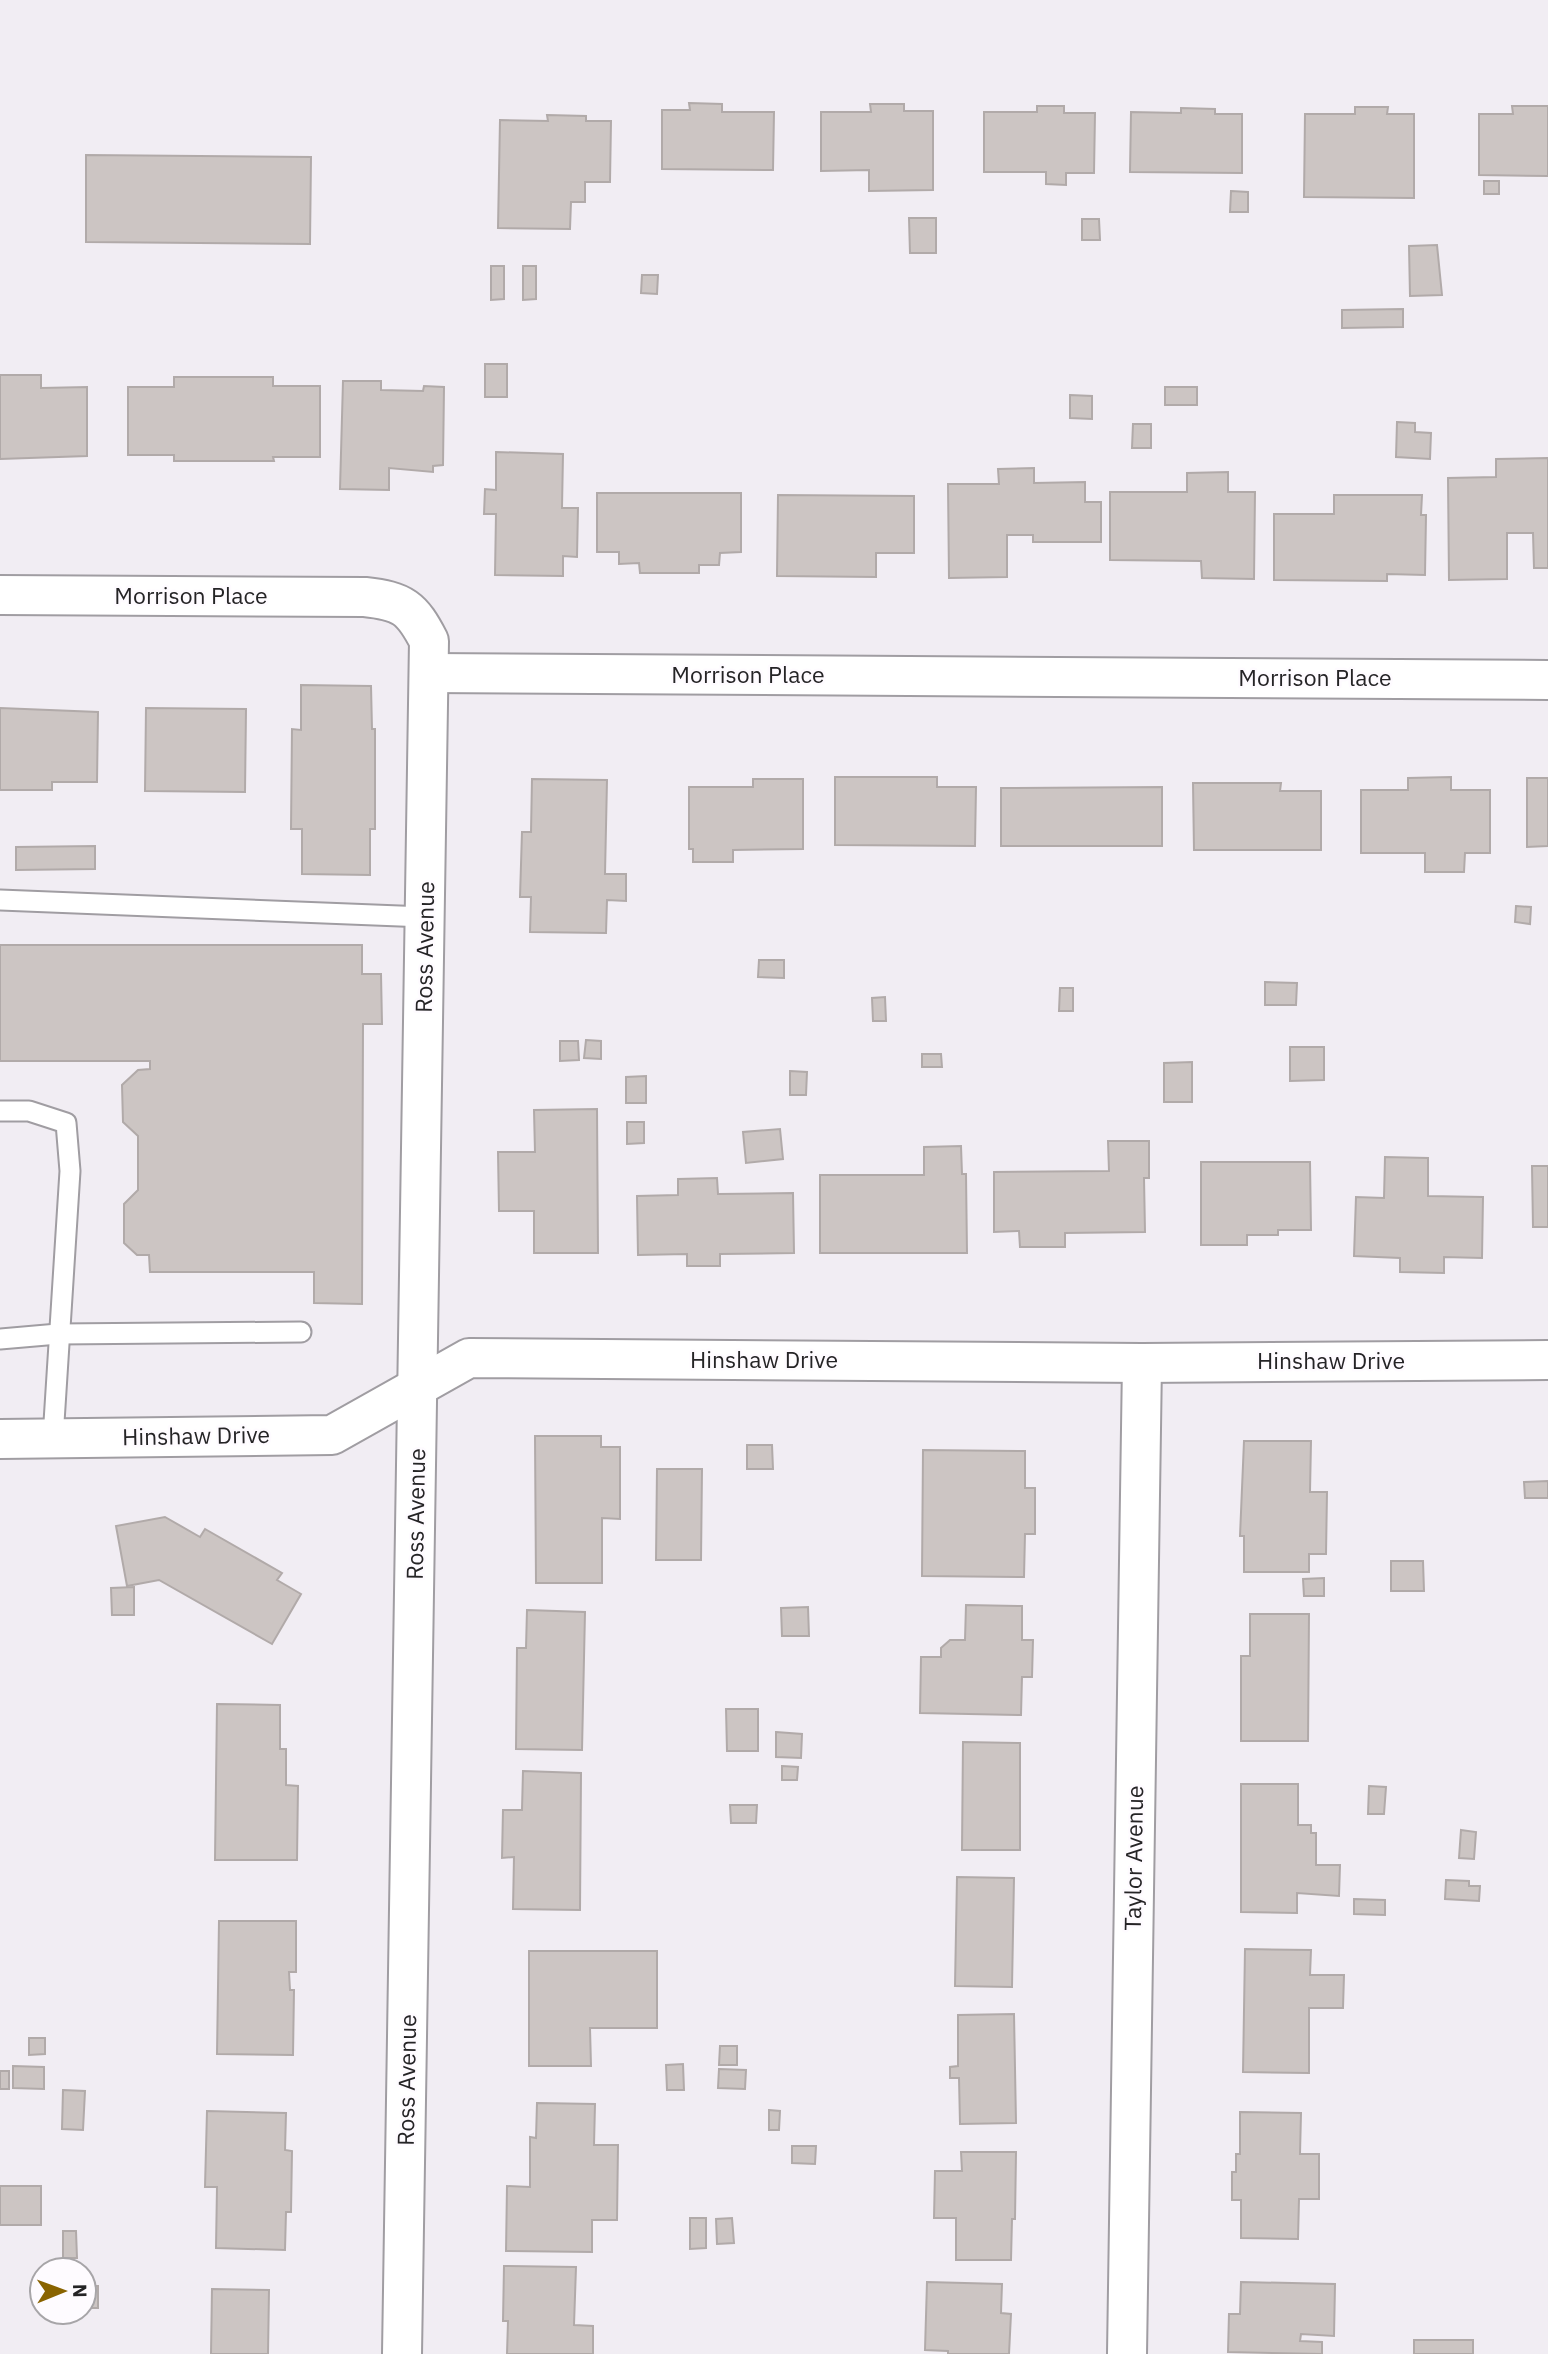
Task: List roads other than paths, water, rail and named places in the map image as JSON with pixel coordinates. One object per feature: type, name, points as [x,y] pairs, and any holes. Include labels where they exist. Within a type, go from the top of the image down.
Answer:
[{"type":"street","name":"Morrison Place","points":[[0,595],[351,597],[393,600],[415,615],[429,641],[429,673],[1548,680]]},
{"type":"street","name":"Ross Avenue","points":[[402,2354],[429,673]]},
{"type":"street","name":"Hinshaw Drive","points":[[0,1439],[331,1435],[470,1358],[1142,1363],[1548,1360]]},
{"type":"street","name":"Taylor Avenue","points":[[1126,2354],[1142,1363]]},
{"type":"lane","points":[[0,900],[425,917]]},
{"type":"lane","points":[[0,1111],[29,1111],[66,1123],[70,1171],[53,1438]]},
{"type":"lane","points":[[0,1339],[58,1334],[301,1332]]}]
